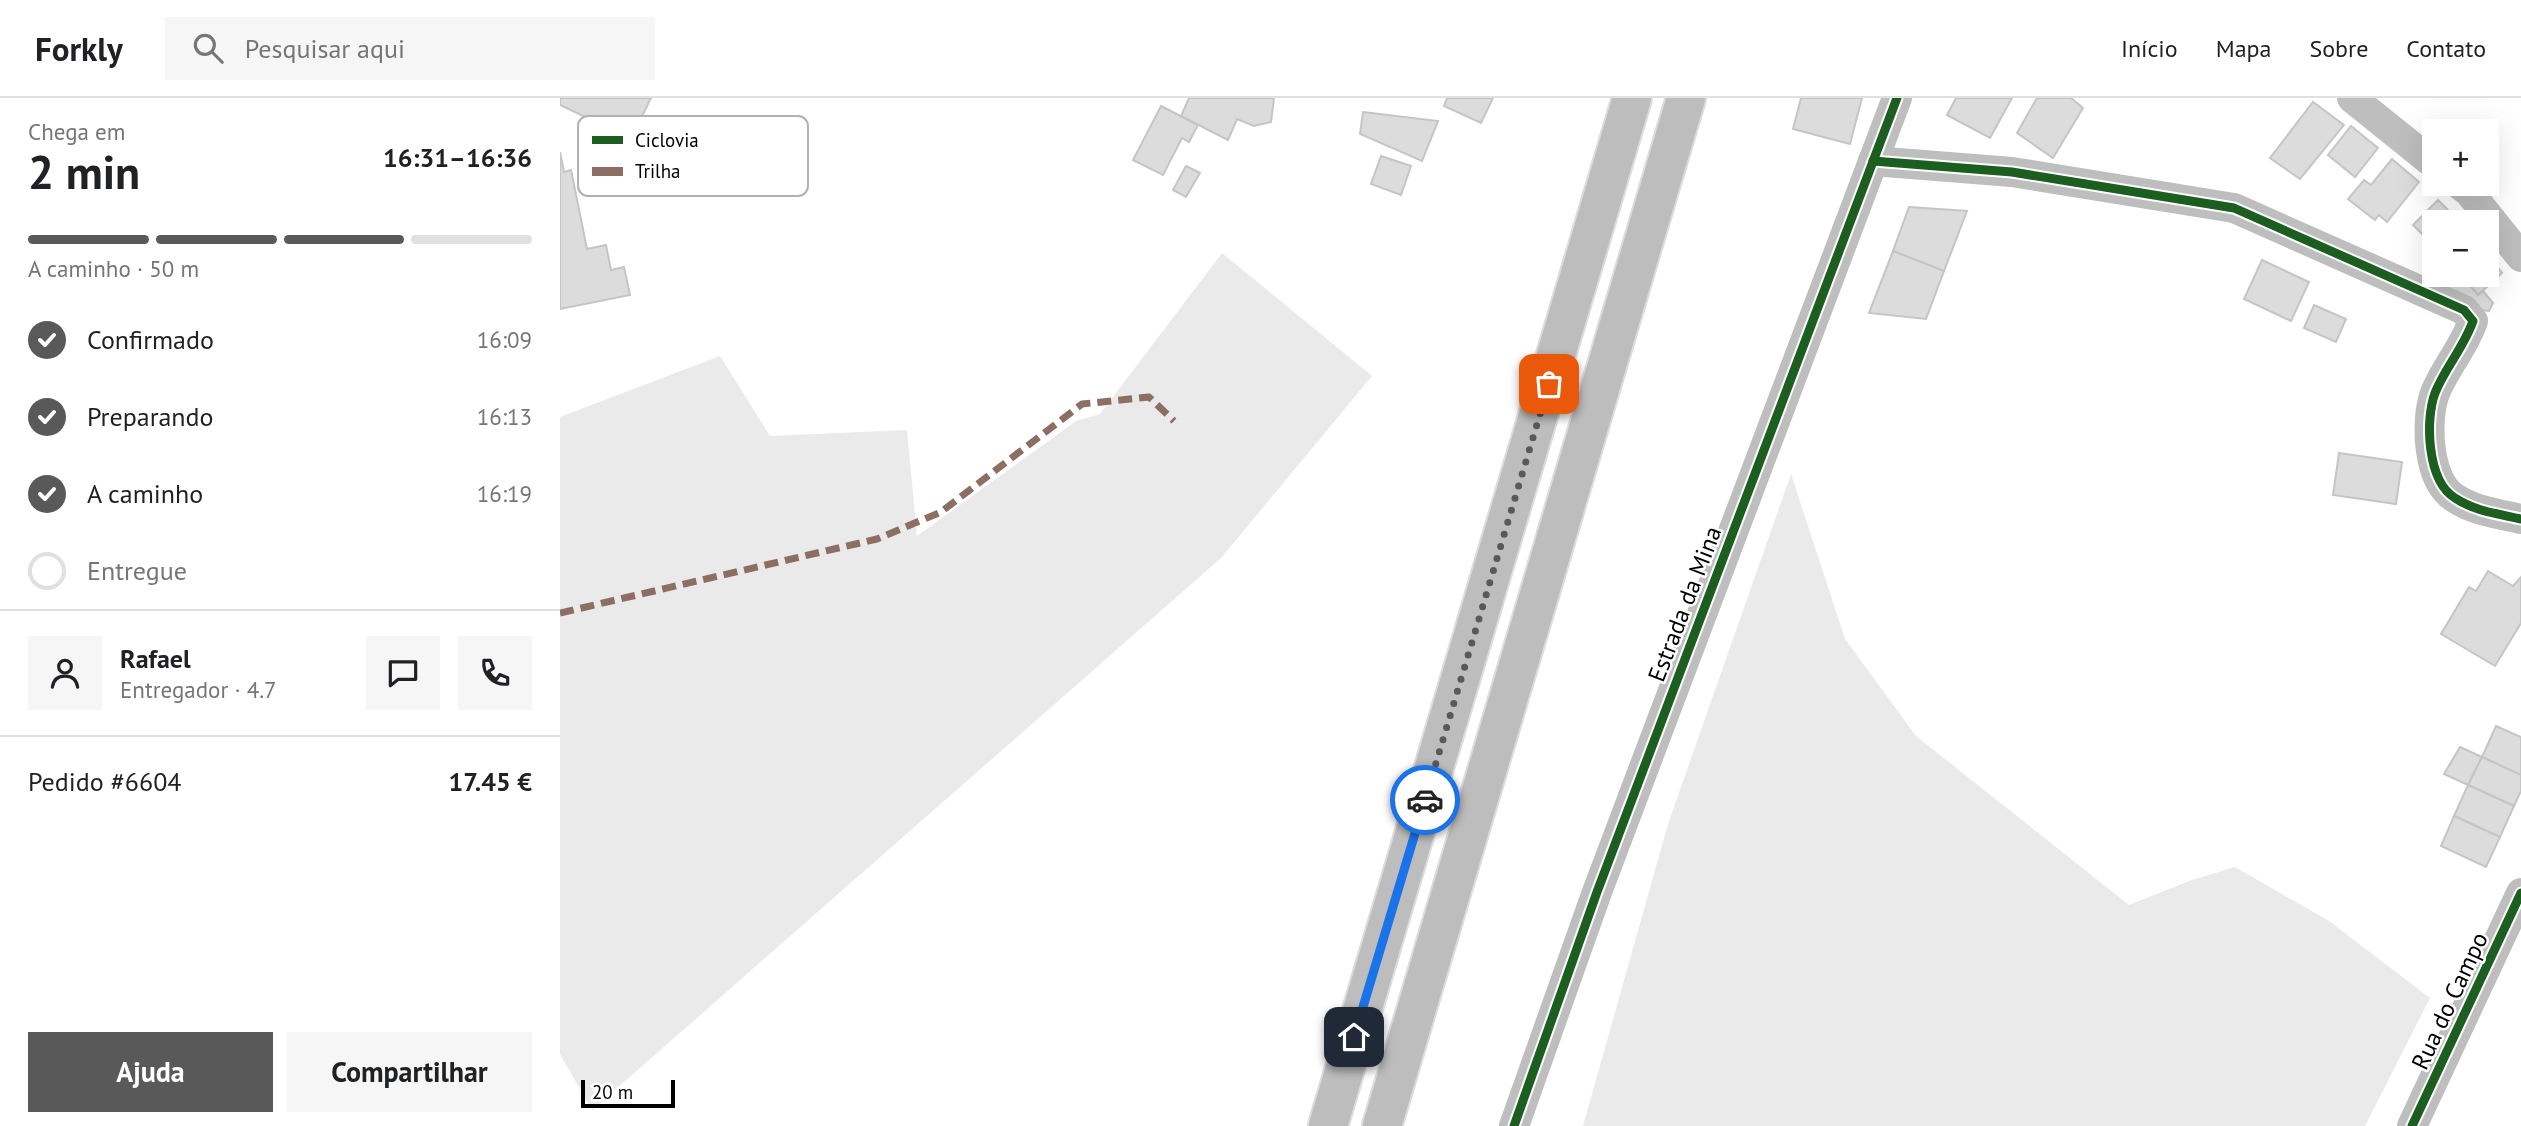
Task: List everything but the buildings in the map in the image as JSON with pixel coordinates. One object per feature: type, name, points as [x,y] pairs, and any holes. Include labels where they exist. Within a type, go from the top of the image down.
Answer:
[{"type":"highway","points":[[1328,1126],[1632,98]]},
{"type":"highway","points":[[1382,1126],[1686,98]]},
{"type":"street","name":"Estrada da Mina","points":[[1514,1126],[1524,1112],[1597,892],[1897,98]]},
{"type":"street","points":[[2352,98],[2422,154]]},
{"type":"street","points":[[1873,161],[2012,172],[2234,208],[2464,310],[2473,321],[2435,392],[2428,425],[2435,470],[2451,496],[2469,506],[2521,519]]},
{"type":"street","points":[[2469,196],[2521,257]]},
{"type":"street","name":"Rua do Campo","points":[[2412,1126],[2521,893]]},
{"type":"shaded area","points":[[1222,253],[1372,376],[1221,558],[592,1110],[560,1054],[560,417],[720,356],[770,436],[907,430],[917,536],[1076,421],[1100,414]]},
{"type":"shaded area","points":[[1791,474],[1845,639],[1916,736],[2129,905],[2192,880],[2235,867],[2329,921],[2430,998],[2365,1126],[1583,1126],[1668,824]]},
{"type":"marked path","points":[[560,613],[877,539],[941,512],[1082,404],[1149,397],[1174,421]]},
{"type":"cycle path","points":[[1514,1126],[1597,892],[1897,98]]},
{"type":"cycle path","points":[[1873,161],[2012,172],[2234,208],[2464,310],[2473,321],[2439,384],[2432,405],[2430,434],[2434,464],[2446,490],[2455,498],[2478,509],[2521,519]]},
{"type":"cycle path","points":[[2412,1126],[2521,893]]},
{"type":"way so far","points":[[1425,800],[1549,384]]},
{"type":"route","points":[[1354,1037],[1425,800]]}]
